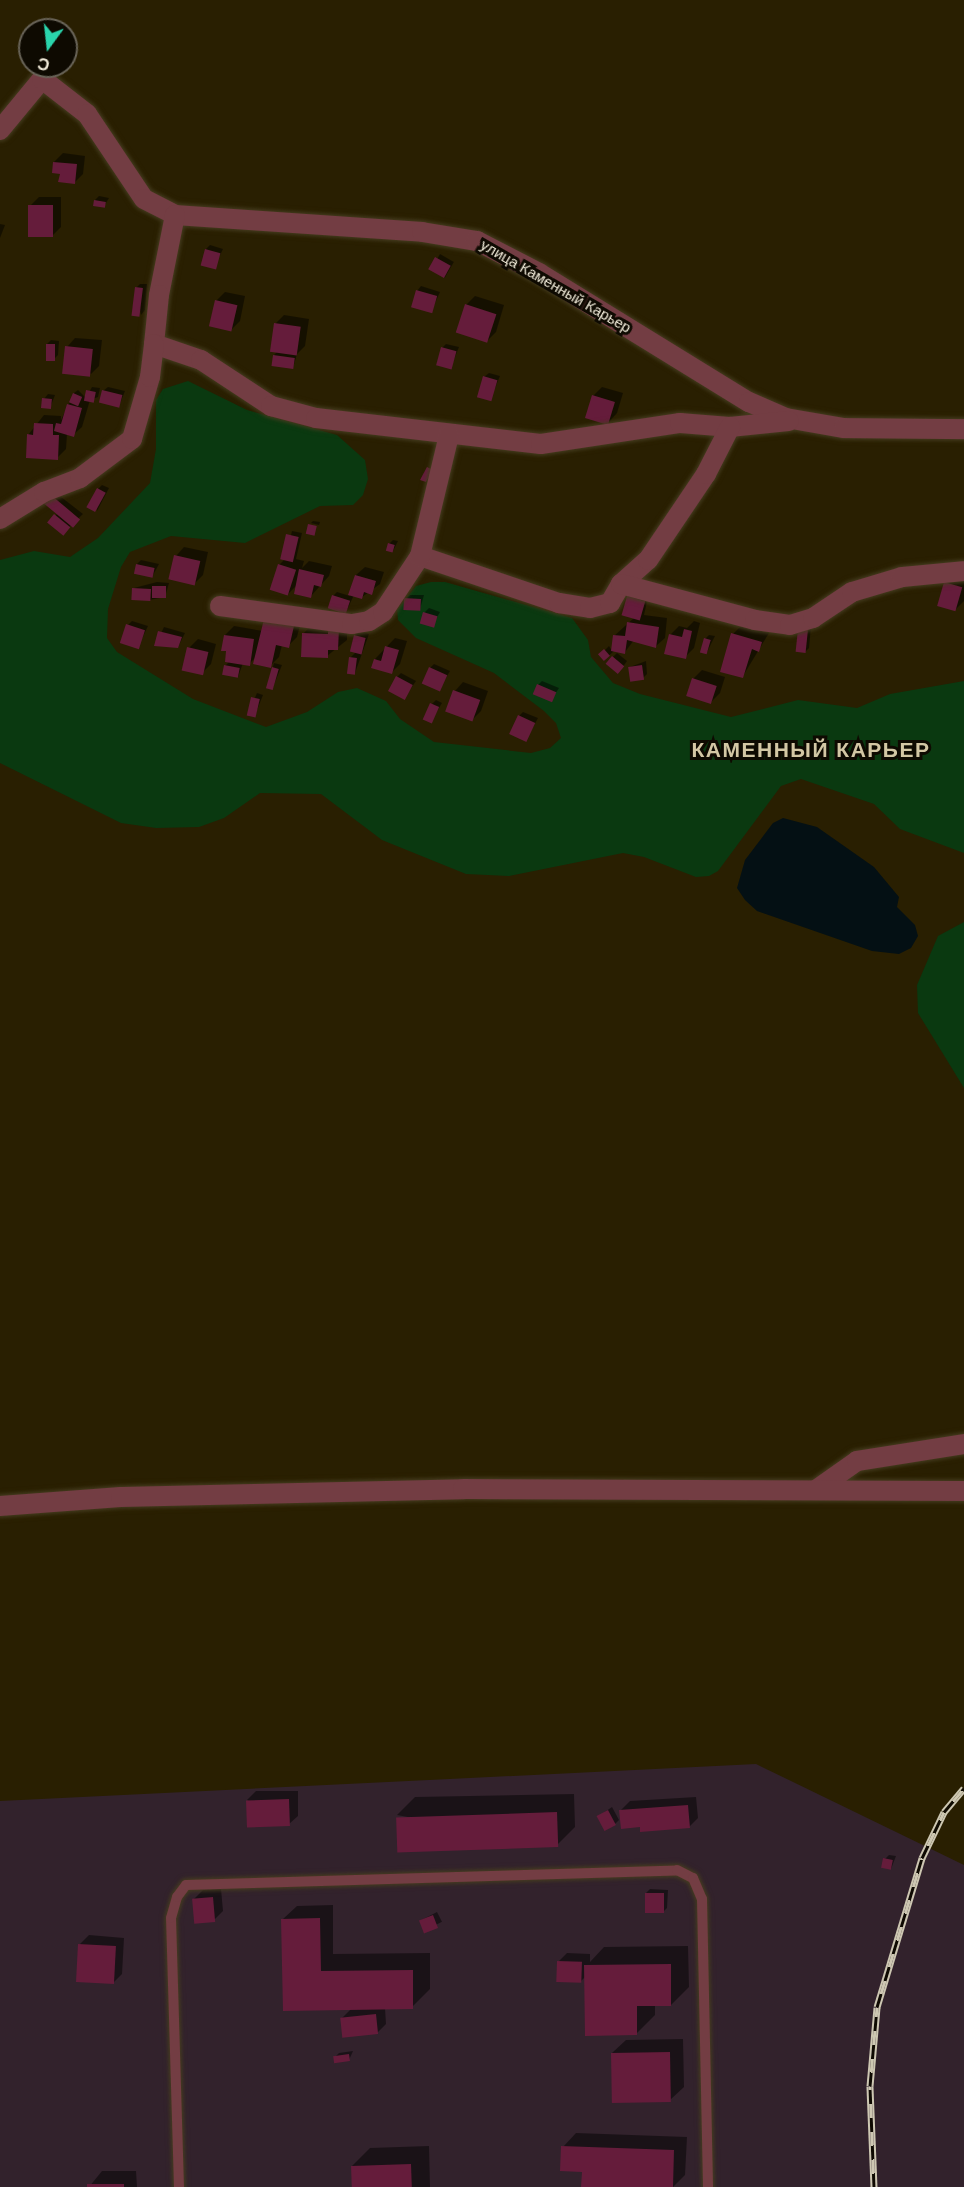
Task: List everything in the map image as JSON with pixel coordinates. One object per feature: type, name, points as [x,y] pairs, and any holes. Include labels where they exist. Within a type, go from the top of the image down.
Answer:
[{"type":"street","name":"улица Каменный Карьер","points":[[0,130],[42,79],[87,114],[144,199],[175,215],[422,232],[477,241],[539,273],[749,402],[795,420],[844,428],[964,429]]},
{"type":"street","points":[[0,519],[44,492],[80,478],[132,439],[150,377],[159,294],[175,215]]},
{"type":"street","points":[[154,344],[201,360],[271,406],[316,418],[449,435],[541,444],[681,423],[730,427],[795,420]]},
{"type":"street","points":[[420,556],[559,603],[590,608],[610,603],[621,584],[648,560],[706,474],[730,427]]},
{"type":"street","points":[[220,606],[352,624],[369,621],[383,612],[420,556],[449,435]]},
{"type":"street","points":[[621,584],[755,620],[790,625],[813,618],[852,592],[892,580],[964,572]]},
{"type":"street","points":[[816,1490],[857,1461],[964,1444]]},
{"type":"street","points":[[0,1506],[120,1497],[451,1490],[964,1491]]},
{"type":"lane","points":[[179,2187],[171,1918],[177,1897],[186,1885],[677,1869],[693,1878],[702,1899],[708,2187]]},
{"type":"shaded area","points":[[783,818],[817,827],[874,867],[899,897],[897,907],[915,925],[918,936],[911,948],[899,954],[872,951],[757,911],[745,900],[737,888],[745,860],[773,823]]},
{"type":"shaded area","points":[[756,1764],[964,1865],[964,2187],[0,2187],[0,1801]]},
{"type":"green space","points":[[188,381],[247,410],[337,435],[365,460],[368,479],[363,495],[353,505],[320,506],[245,543],[171,536],[130,552],[121,567],[108,609],[107,638],[117,652],[193,699],[266,727],[307,712],[338,692],[357,688],[386,701],[400,719],[434,742],[531,753],[550,748],[561,738],[556,723],[544,711],[494,673],[416,638],[398,620],[397,610],[416,586],[431,582],[445,582],[572,618],[588,640],[591,657],[613,683],[640,694],[731,717],[798,700],[857,708],[890,694],[964,681],[964,853],[900,829],[874,804],[801,779],[781,786],[718,871],[709,876],[696,877],[644,857],[623,853],[509,876],[466,874],[382,840],[321,794],[260,793],[224,818],[199,827],[156,828],[121,823],[0,763],[0,560],[34,551],[70,557],[98,538],[150,483],[156,449],[156,400],[163,389]]},
{"type":"green space","points":[[964,922],[964,1088],[918,1013],[917,985],[938,936]]},
{"type":"building","points":[[53,162],[77,164],[75,184],[58,182],[60,174],[52,173]]},
{"type":"building","points":[[94,200],[106,202],[105,208],[93,206]]},
{"type":"building","points":[[28,205],[53,205],[53,237],[28,237]]},
{"type":"building","points":[[205,249],[220,253],[216,270],[201,265]]},
{"type":"building","points":[[435,257],[451,266],[444,278],[428,269]]},
{"type":"building","points":[[135,287],[143,288],[139,317],[131,316]]},
{"type":"building","points":[[416,290],[437,296],[432,313],[411,307]]},
{"type":"building","points":[[215,300],[237,305],[231,331],[209,326]]},
{"type":"building","points":[[465,304],[496,314],[487,343],[456,333]]},
{"type":"building","points":[[274,323],[301,327],[297,355],[270,352]]},
{"type":"building","points":[[46,344],[55,344],[55,361],[46,361]]},
{"type":"building","points":[[65,346],[93,349],[90,377],[62,374]]},
{"type":"building","points":[[441,347],[456,351],[452,369],[436,365]]},
{"type":"building","points":[[273,355],[295,358],[293,369],[271,366]]},
{"type":"building","points":[[483,376],[497,380],[491,401],[477,397]]},
{"type":"building","points":[[86,390],[96,392],[94,403],[84,401]]},
{"type":"building","points":[[102,390],[122,395],[119,408],[99,403]]},
{"type":"building","points":[[73,393],[82,397],[78,406],[69,402]]},
{"type":"building","points":[[592,395],[615,402],[608,425],[585,418]]},
{"type":"building","points":[[42,398],[52,399],[51,409],[41,408]]},
{"type":"building","points":[[67,404],[82,408],[74,437],[54,431],[56,423],[61,424]]},
{"type":"building","points":[[34,423],[53,424],[53,435],[59,435],[58,460],[26,458],[27,434],[33,435]]},
{"type":"building","points":[[427,467],[433,470],[426,482],[420,480]]},
{"type":"building","points":[[97,488],[106,493],[95,512],[86,507]]},
{"type":"building","points":[[51,495],[80,519],[73,528],[44,503]]},
{"type":"building","points":[[54,514],[70,527],[63,536],[47,523]]},
{"type":"building","points":[[308,524],[317,526],[315,536],[306,534]]},
{"type":"building","points":[[286,534],[299,537],[293,562],[280,559]]},
{"type":"building","points":[[388,543],[395,545],[393,553],[386,551]]},
{"type":"building","points":[[174,555],[200,561],[195,585],[168,579]]},
{"type":"building","points":[[136,564],[155,568],[153,578],[134,574]]},
{"type":"building","points":[[278,564],[296,570],[288,596],[270,590]]},
{"type":"building","points":[[299,569],[324,575],[321,587],[314,585],[311,598],[294,594]]},
{"type":"building","points":[[355,575],[376,581],[372,595],[364,592],[362,599],[348,595]]},
{"type":"building","points":[[944,582],[962,587],[955,611],[937,606]]},
{"type":"building","points":[[152,586],[166,586],[166,598],[152,598]]},
{"type":"building","points":[[132,588],[151,589],[150,601],[131,600]]},
{"type":"building","points":[[332,595],[350,601],[346,614],[328,608]]},
{"type":"building","points":[[627,596],[645,601],[640,620],[621,615]]},
{"type":"building","points":[[404,598],[421,599],[420,611],[403,610]]},
{"type":"building","points":[[423,612],[437,616],[434,628],[420,624]]},
{"type":"building","points":[[264,619],[294,626],[289,648],[276,645],[271,668],[253,664]]},
{"type":"building","points":[[627,622],[659,627],[656,648],[627,640],[625,654],[611,651],[613,635],[625,636]]},
{"type":"building","points":[[126,624],[145,630],[139,649],[120,643]]},
{"type":"building","points":[[328,629],[339,629],[338,650],[328,650],[328,658],[301,657],[302,633],[328,634]]},
{"type":"building","points":[[684,629],[692,631],[686,659],[664,654],[669,634],[682,637]]},
{"type":"building","points":[[798,629],[808,630],[806,653],[796,652]]},
{"type":"building","points":[[158,631],[182,637],[178,648],[154,646]]},
{"type":"building","points":[[731,633],[762,642],[759,652],[752,649],[743,678],[720,672]]},
{"type":"building","points":[[224,635],[254,639],[250,666],[225,662],[226,651],[221,651]]},
{"type":"building","points":[[354,635],[366,638],[362,654],[350,651]]},
{"type":"building","points":[[704,638],[711,640],[707,654],[700,652]]},
{"type":"building","points":[[385,646],[399,650],[392,674],[371,668],[374,659],[381,661]]},
{"type":"building","points":[[187,647],[208,652],[203,675],[182,670]]},
{"type":"building","points":[[604,649],[610,656],[604,661],[598,654]]},
{"type":"building","points":[[612,656],[624,666],[618,674],[606,664]]},
{"type":"building","points":[[349,657],[357,658],[355,675],[347,674]]},
{"type":"building","points":[[224,665],[240,668],[238,678],[222,675]]},
{"type":"building","points":[[642,665],[644,680],[630,682],[628,667]]},
{"type":"building","points":[[272,667],[279,669],[273,690],[266,688]]},
{"type":"building","points":[[429,667],[447,675],[440,692],[422,683]]},
{"type":"building","points":[[396,676],[413,685],[405,700],[388,691]]},
{"type":"building","points":[[692,678],[717,686],[711,704],[686,696]]},
{"type":"building","points":[[537,684],[556,692],[552,702],[533,694]]},
{"type":"building","points":[[453,690],[480,700],[472,722],[445,712]]},
{"type":"building","points":[[251,697],[260,699],[255,718],[247,716]]},
{"type":"building","points":[[430,703],[439,707],[432,724],[423,719]]},
{"type":"building","points":[[518,715],[535,723],[526,742],[509,734]]},
{"type":"building","points":[[289,1799],[290,1826],[247,1827],[246,1801]]},
{"type":"building","points":[[688,1805],[690,1828],[640,1832],[640,1827],[621,1829],[619,1810]]},
{"type":"building","points":[[608,1810],[616,1825],[605,1831],[597,1816]]},
{"type":"building","points":[[557,1812],[558,1847],[397,1853],[396,1818]]},
{"type":"building","points":[[883,1858],[893,1860],[891,1870],[881,1868]]},
{"type":"building","points":[[645,1893],[664,1893],[664,1913],[645,1913]]},
{"type":"building","points":[[213,1897],[215,1922],[194,1924],[192,1899]]},
{"type":"building","points":[[433,1915],[438,1928],[424,1933],[419,1920]]},
{"type":"building","points":[[320,1918],[321,1971],[413,1970],[413,2009],[283,2011],[281,1919]]},
{"type":"building","points":[[78,1944],[116,1946],[114,1984],[76,1982]]},
{"type":"building","points":[[557,1961],[582,1962],[581,1983],[556,1982]]},
{"type":"building","points":[[671,1964],[671,2006],[637,2006],[637,2035],[585,2036],[584,1965]]},
{"type":"building","points":[[376,2014],[378,2034],[342,2038],[340,2018]]},
{"type":"building","points":[[670,2052],[671,2102],[612,2103],[611,2053]]},
{"type":"building","points":[[349,2054],[350,2061],[334,2063],[333,2056]]},
{"type":"building","points":[[561,2146],[674,2150],[673,2187],[581,2187],[582,2172],[560,2171]]},
{"type":"building","points":[[411,2164],[412,2187],[352,2187],[351,2166]]},
{"type":"building","points":[[87,2184],[124,2184],[124,2187],[87,2187]]},
{"type":"railway","points":[[874,2187],[870,2086],[877,2007],[922,1858],[944,1812],[964,1788]]},
{"type":"district","name":"КАМЕННЫЙ КАРЬЕР","points":[[811,750]]}]
